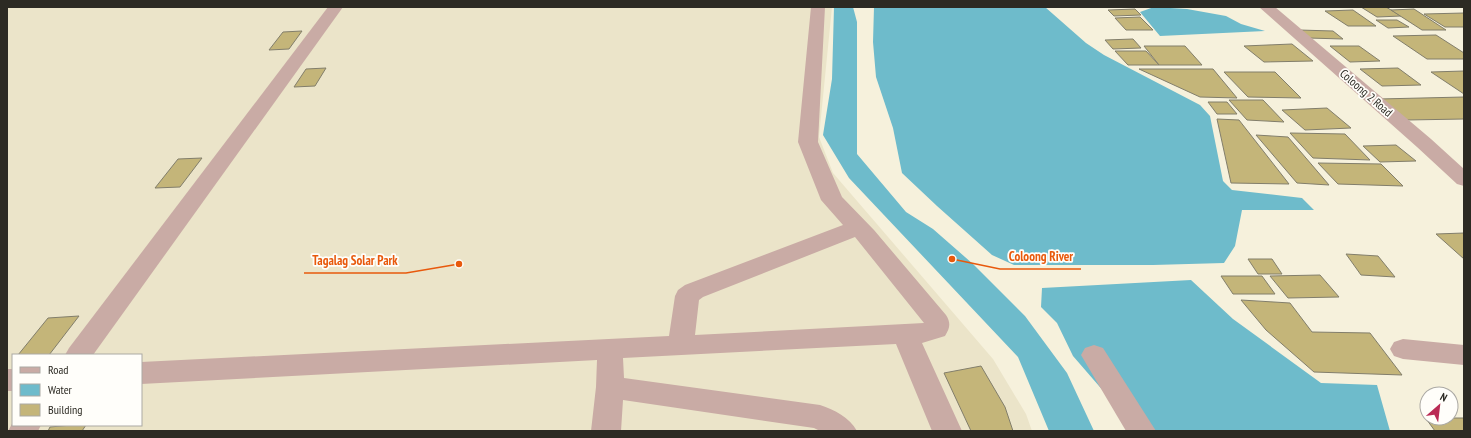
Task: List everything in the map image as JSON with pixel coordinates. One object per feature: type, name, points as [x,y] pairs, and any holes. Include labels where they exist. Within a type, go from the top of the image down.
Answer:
[{"type":"street","points":[[79,354],[336,7]]},
{"type":"street","points":[[142,373],[926,333],[936,329],[937,322],[858,227],[832,200],[808,142],[818,7]]},
{"type":"street","name":"Coloong 2 Road","points":[[1266,7],[1424,142],[1464,180]]},
{"type":"street","points":[[681,346],[687,296],[694,291],[858,227]]},
{"type":"street","points":[[905,334],[947,431]]},
{"type":"street","points":[[1403,349],[1464,355]]},
{"type":"street","points":[[606,431],[610,387],[610,350]]},
{"type":"street","points":[[1094,355],[1141,431]]},
{"type":"street","points":[[610,387],[820,417],[842,431]]},
{"type":"shaded area","points":[[7,7],[832,7],[819,137],[833,173],[993,359],[1026,414],[1032,431],[7,431]]},
{"type":"water","points":[[834,7],[853,7],[857,22],[857,154],[906,212],[933,229],[973,264],[1025,316],[1067,373],[1094,431],[1049,431],[1018,357],[849,178],[823,135],[832,79]]},
{"type":"water","points":[[874,7],[1045,7],[1086,43],[1104,55],[1200,105],[1210,116],[1223,181],[1232,190],[1302,198],[1314,210],[1242,210],[1235,246],[1224,263],[1153,265],[1014,265],[992,255],[902,173],[893,128],[876,77],[873,42]]},
{"type":"water","points":[[1154,7],[1187,9],[1226,16],[1241,24],[1265,31],[1160,36],[1140,12]]},
{"type":"water","points":[[1191,280],[1233,319],[1321,383],[1377,385],[1390,431],[1127,431],[1112,401],[1073,356],[1057,323],[1041,307],[1042,288]]},
{"type":"building","points":[[1361,7],[1386,7],[1401,16],[1377,17]]},
{"type":"building","points":[[1135,9],[1141,15],[1114,16],[1108,10]]},
{"type":"building","points":[[1414,9],[1446,30],[1422,30],[1391,10]]},
{"type":"building","points":[[1353,10],[1376,26],[1348,26],[1325,11]]},
{"type":"building","points":[[1464,13],[1464,27],[1445,27],[1424,14]]},
{"type":"building","points":[[1140,17],[1153,30],[1126,30],[1115,18]]},
{"type":"building","points":[[1376,20],[1397,20],[1409,27],[1388,28]]},
{"type":"building","points":[[1299,30],[1333,31],[1343,39],[1308,38]]},
{"type":"building","points":[[302,31],[289,49],[269,50],[283,32]]},
{"type":"building","points":[[1436,35],[1464,53],[1464,59],[1427,59],[1393,36]]},
{"type":"building","points":[[1133,39],[1141,48],[1113,49],[1105,40]]},
{"type":"building","points":[[1292,44],[1313,61],[1264,62],[1244,46]]},
{"type":"building","points":[[1144,46],[1185,46],[1202,65],[1159,65]]},
{"type":"building","points":[[1330,46],[1359,46],[1380,61],[1350,62]]},
{"type":"building","points":[[1115,51],[1146,51],[1159,65],[1128,65]]},
{"type":"building","points":[[326,68],[315,86],[294,87],[306,69]]},
{"type":"building","points":[[1398,68],[1421,85],[1382,86],[1360,69]]},
{"type":"building","points":[[1139,69],[1213,69],[1237,98],[1200,97]]},
{"type":"building","points":[[1464,71],[1464,94],[1431,72]]},
{"type":"building","points":[[1224,72],[1275,72],[1301,98],[1248,97]]},
{"type":"building","points":[[1464,97],[1464,119],[1407,120],[1379,99]]},
{"type":"building","points":[[1229,100],[1263,100],[1284,122],[1247,120]]},
{"type":"building","points":[[1208,102],[1227,102],[1237,114],[1217,114]]},
{"type":"building","points":[[1327,108],[1351,128],[1305,130],[1282,110]]},
{"type":"building","points":[[1217,119],[1239,120],[1289,184],[1231,183]]},
{"type":"building","points":[[1290,133],[1345,134],[1370,160],[1313,158]]},
{"type":"building","points":[[1256,135],[1288,137],[1329,185],[1297,183]]},
{"type":"building","points":[[1396,145],[1416,161],[1380,162],[1363,146]]},
{"type":"building","points":[[202,158],[180,187],[155,188],[178,159]]},
{"type":"building","points":[[1318,163],[1381,164],[1403,186],[1338,184]]},
{"type":"building","points":[[1464,233],[1464,259],[1436,234]]},
{"type":"building","points":[[1346,254],[1378,256],[1395,277],[1361,275]]},
{"type":"building","points":[[1248,259],[1272,259],[1282,274],[1258,274]]},
{"type":"building","points":[[1320,275],[1339,297],[1288,298],[1270,276]]},
{"type":"building","points":[[1221,276],[1262,276],[1275,294],[1233,294]]},
{"type":"building","points":[[1241,300],[1290,303],[1312,332],[1370,333],[1402,375],[1314,372],[1266,330]]},
{"type":"building","points":[[79,316],[50,354],[19,354],[48,318]]},
{"type":"building","points":[[981,366],[1005,407],[1013,431],[971,431],[944,373]]},
{"type":"building","points":[[1459,418],[1464,418],[1464,431],[1435,431],[1431,426],[1459,426]]},
{"type":"building","points":[[85,426],[82,431],[48,431],[50,427]]},
{"type":"place","name":"Coloong River","points":[[952,259]]},
{"type":"place","name":"Tagalag Solar Park","points":[[459,264]]}]
